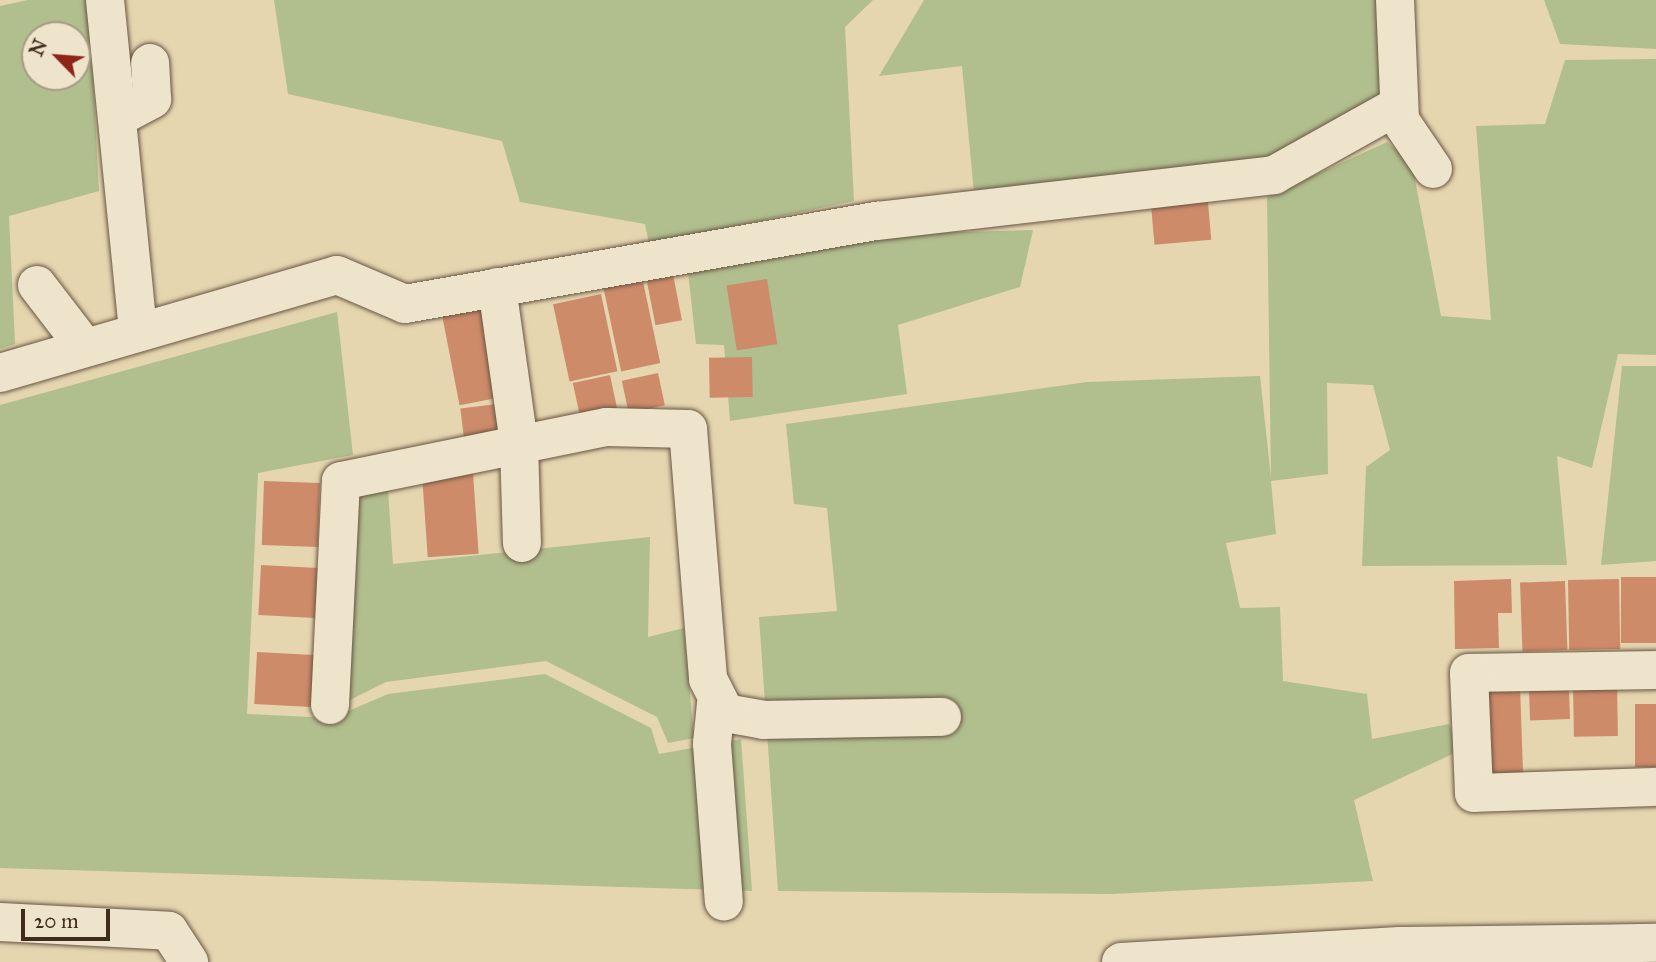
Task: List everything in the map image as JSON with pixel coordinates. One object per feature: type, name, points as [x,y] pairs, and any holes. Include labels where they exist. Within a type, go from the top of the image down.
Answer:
[{"type":"street","points":[[105,0],[138,330]]},
{"type":"street","points":[[1395,0],[1399,105],[1408,136],[1433,169]]},
{"type":"street","points":[[117,118],[152,99],[150,63]]},
{"type":"street","points":[[0,373],[83,345],[337,275],[405,304],[878,221],[1274,175],[1399,105]]},
{"type":"street","points":[[37,285],[83,345]]},
{"type":"street","points":[[497,287],[519,444],[522,542]]},
{"type":"street","points":[[330,705],[341,481],[607,427],[688,429],[708,679],[716,703],[712,744],[724,902]]},
{"type":"street","points":[[1656,670],[1469,673],[1474,793],[1656,787]]},
{"type":"street","points":[[716,703],[739,719],[942,717]]},
{"type":"street","points":[[0,922],[169,930],[189,962]]},
{"type":"street","points":[[1121,962],[1400,946],[1656,943]]},
{"type":"green space","points":[[28,0],[89,0],[90,21],[21,21],[21,91],[91,91],[91,38],[99,191],[9,216],[15,344],[0,349],[0,6]]},
{"type":"green space","points":[[274,0],[873,0],[845,27],[854,201],[649,244],[645,224],[520,202],[502,141],[288,94]]},
{"type":"green space","points":[[924,0],[1388,0],[1392,99],[1271,168],[974,193],[962,66],[879,76]]},
{"type":"green space","points":[[1544,0],[1656,0],[1656,49],[1560,44]]},
{"type":"green space","points":[[1656,59],[1656,355],[1618,354],[1592,468],[1557,456],[1567,565],[1362,566],[1366,467],[1390,450],[1373,385],[1327,383],[1328,474],[1271,481],[1276,534],[1226,543],[1240,608],[1280,607],[1283,681],[1367,694],[1372,739],[1449,724],[1459,751],[1354,800],[1373,881],[1112,894],[778,891],[759,617],[837,611],[827,508],[794,504],[786,424],[1087,382],[1260,376],[1271,478],[1267,197],[1387,142],[1412,164],[1441,316],[1491,320],[1476,126],[1545,124],[1565,60]]},
{"type":"green space","points":[[1033,230],[1020,287],[898,325],[907,394],[730,421],[724,345],[696,344],[688,272],[886,234]]},
{"type":"green space","points":[[337,312],[353,455],[258,473],[247,714],[332,718],[388,694],[545,674],[651,728],[659,754],[741,739],[752,891],[0,868],[0,405]]},
{"type":"green space","points":[[1622,366],[1656,366],[1656,561],[1601,565]]},
{"type":"green space","points":[[388,490],[393,564],[650,537],[648,637],[684,628],[694,738],[668,743],[657,717],[546,661],[386,682],[342,704],[358,497]]},
{"type":"building","points":[[1207,191],[1211,240],[1154,245],[1150,196]]},
{"type":"building","points":[[673,274],[682,320],[655,325],[646,279]]},
{"type":"building","points":[[642,277],[660,363],[621,371],[603,285]]},
{"type":"building","points":[[767,279],[777,344],[737,351],[727,285]]},
{"type":"building","points":[[601,294],[617,371],[569,381],[553,304]]},
{"type":"building","points":[[487,300],[506,396],[460,405],[441,309]]},
{"type":"building","points":[[752,357],[753,397],[710,398],[709,358]]},
{"type":"building","points":[[658,373],[665,405],[629,413],[622,381]]},
{"type":"building","points":[[610,375],[618,412],[581,420],[573,383]]},
{"type":"building","points":[[505,403],[509,434],[464,439],[460,408]]},
{"type":"building","points":[[473,473],[479,554],[428,557],[422,477]]},
{"type":"building","points":[[264,481],[320,483],[318,547],[262,545]]},
{"type":"building","points":[[261,565],[323,568],[320,618],[258,615]]},
{"type":"building","points":[[1621,577],[1656,577],[1656,643],[1621,643]]},
{"type":"building","points":[[1511,579],[1512,613],[1498,613],[1499,648],[1455,649],[1454,581]]},
{"type":"building","points":[[1619,579],[1620,649],[1569,650],[1568,580]]},
{"type":"building","points":[[1565,581],[1567,650],[1522,652],[1520,583]]},
{"type":"building","points":[[257,652],[319,655],[316,707],[254,704]]},
{"type":"building","points":[[1617,683],[1618,736],[1574,737],[1573,684]]},
{"type":"building","points":[[1520,686],[1523,776],[1483,777],[1480,687]]},
{"type":"building","points":[[1569,689],[1570,719],[1530,720],[1529,690]]},
{"type":"building","points":[[1635,704],[1656,704],[1656,767],[1635,767]]}]
